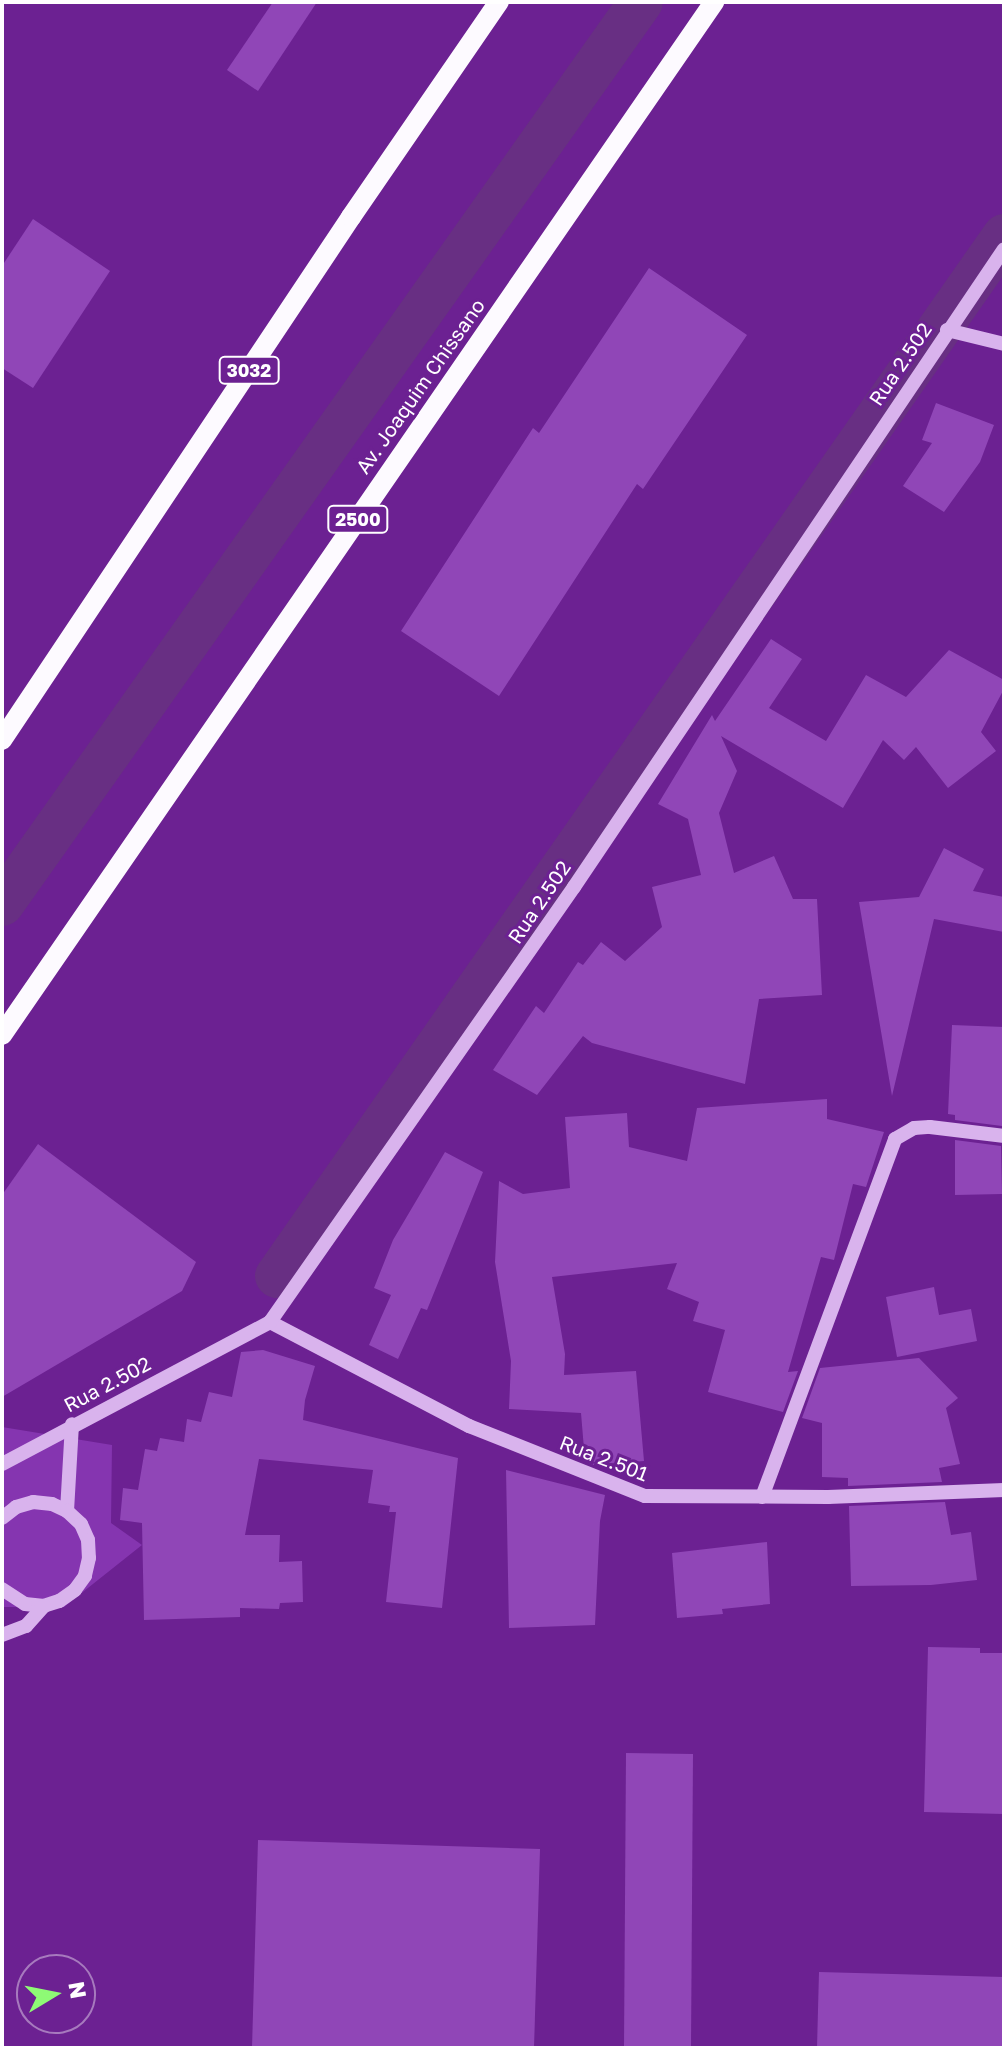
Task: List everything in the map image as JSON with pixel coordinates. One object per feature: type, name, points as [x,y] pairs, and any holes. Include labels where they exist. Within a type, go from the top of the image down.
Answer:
[{"type":"main road","name":"3032","points":[[2,740],[342,230],[499,2]]},
{"type":"main road","name":"Av. Joaquim Chissano","points":[[2,1035],[714,2]]},
{"type":"street","name":"Rua 2.502","points":[[2,1464],[72,1424],[270,1322],[574,887],[1004,249]]},
{"type":"street","points":[[947,330],[1004,344]]},
{"type":"street","points":[[762,1497],[895,1139],[914,1128],[930,1127],[1004,1136]]},
{"type":"street","name":"Rua 2.501","points":[[270,1322],[469,1426],[645,1496],[762,1497],[1004,1490]]},
{"type":"street","points":[[67,1511],[72,1424]]},
{"type":"street","points":[[2,1518],[9,1505],[43,1503],[67,1511],[81,1524],[88,1540],[87,1567],[75,1590],[44,1606],[26,1626],[2,1635]]},
{"type":"street","points":[[2,1589],[25,1604],[44,1606]]},
{"type":"shaded area","points":[[2,1427],[112,1445],[111,1523],[142,1545],[64,1607],[2,1607]]},
{"type":"building","points":[[273,2],[317,2],[258,91],[227,70]]},
{"type":"building","points":[[33,219],[110,271],[33,388],[2,368],[2,266]]},
{"type":"building","points":[[649,268],[747,335],[643,489],[637,484],[499,696],[401,631],[533,428],[539,433]]},
{"type":"building","points":[[936,403],[994,425],[980,462],[944,512],[903,486],[932,443],[922,440]]},
{"type":"building","points":[[771,639],[802,659],[769,708],[826,741],[866,675],[906,697],[949,650],[1004,680],[1004,689],[981,732],[996,751],[948,788],[916,747],[904,760],[883,740],[843,808],[721,736],[737,771],[719,813],[734,873],[774,856],[793,899],[817,899],[822,995],[759,999],[745,1084],[592,1043],[583,1036],[537,1095],[493,1070],[536,1006],[544,1013],[578,962],[583,965],[601,942],[625,961],[662,927],[652,887],[701,875],[688,819],[658,804],[712,715],[715,721]]},
{"type":"building","points":[[944,848],[984,869],[973,891],[1004,897],[1004,932],[934,919],[892,1096],[859,902],[919,897]]},
{"type":"building","points":[[952,1025],[1004,1027],[1002,1126],[955,1120],[955,1115],[948,1114]]},
{"type":"building","points":[[827,1099],[827,1119],[884,1132],[866,1187],[853,1184],[834,1260],[821,1257],[788,1372],[798,1371],[783,1412],[708,1392],[725,1330],[693,1321],[699,1302],[667,1289],[677,1263],[552,1277],[565,1354],[564,1375],[636,1371],[644,1461],[593,1465],[585,1461],[581,1413],[509,1409],[511,1361],[495,1262],[499,1181],[523,1194],[570,1188],[565,1117],[627,1113],[629,1147],[687,1161],[697,1108]]},
{"type":"building","points":[[955,1140],[1001,1146],[1002,1194],[955,1195]]},
{"type":"building","points":[[38,1144],[196,1262],[182,1291],[2,1397],[2,1195]]},
{"type":"building","points":[[445,1152],[483,1172],[427,1310],[421,1308],[398,1359],[369,1345],[391,1295],[374,1288],[393,1240]]},
{"type":"building","points":[[934,1287],[939,1315],[971,1309],[977,1341],[897,1357],[886,1297]]},
{"type":"building","points":[[263,1350],[315,1366],[303,1420],[458,1458],[442,1608],[386,1602],[396,1512],[389,1512],[390,1506],[368,1503],[373,1470],[259,1459],[245,1535],[280,1535],[279,1562],[302,1561],[303,1602],[280,1603],[279,1609],[240,1608],[240,1617],[144,1620],[142,1523],[120,1520],[123,1488],[138,1490],[145,1449],[157,1451],[160,1438],[184,1442],[187,1419],[201,1422],[209,1392],[232,1397],[241,1352]]},
{"type":"building","points":[[919,1358],[958,1398],[946,1408],[960,1464],[939,1468],[942,1482],[848,1486],[848,1478],[822,1477],[822,1423],[802,1418],[820,1368]]},
{"type":"building","points":[[506,1470],[605,1495],[600,1521],[595,1625],[509,1628]]},
{"type":"building","points":[[945,1502],[951,1535],[971,1532],[977,1580],[931,1585],[851,1586],[849,1506]]},
{"type":"building","points":[[767,1542],[770,1604],[722,1609],[723,1614],[677,1618],[672,1553]]},
{"type":"building","points":[[928,1647],[980,1648],[980,1653],[1004,1653],[1004,1814],[924,1812]]},
{"type":"building","points":[[626,1753],[693,1754],[691,2048],[624,2048]]},
{"type":"building","points":[[258,1840],[540,1849],[534,2048],[252,2048]]},
{"type":"building","points":[[819,1972],[1004,1977],[1004,2048],[817,2048]]},
{"type":"waterway","points":[[2,904],[641,2]]},
{"type":"waterway","points":[[277,1276],[1004,236]]}]
